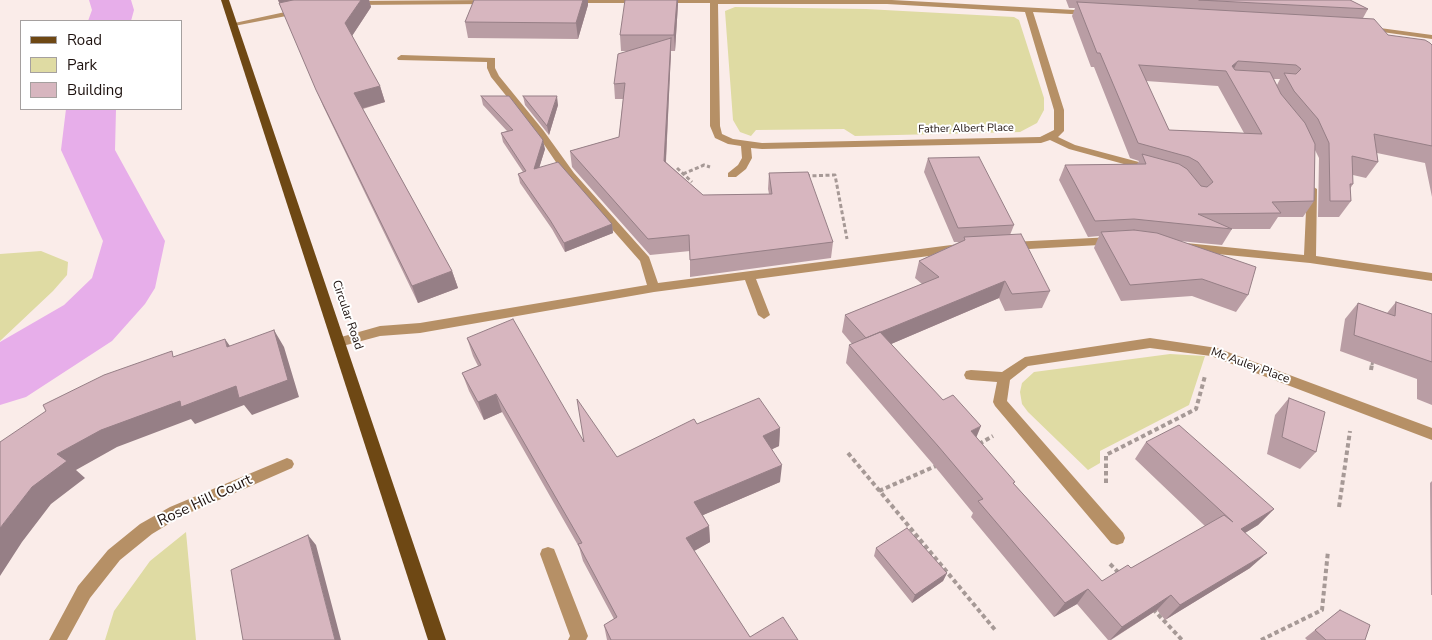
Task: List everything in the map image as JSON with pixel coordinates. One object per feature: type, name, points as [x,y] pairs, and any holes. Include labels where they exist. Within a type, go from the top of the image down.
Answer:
[{"type":"main road","name":"Circular Road","points":[[225,0],[437,640]]},
{"type":"street","name":"Father Albert Place","points":[[714,0],[716,126],[718,136],[731,142],[746,145],[1041,140],[1051,137]]},
{"type":"street","points":[[347,4],[410,1],[496,2]]},
{"type":"street","points":[[564,1],[887,1],[1095,14]]},
{"type":"street","points":[[234,24],[311,8]]},
{"type":"street","points":[[1028,10],[1059,110],[1058,131],[1051,137],[1072,147],[1153,169]]},
{"type":"street","points":[[1358,28],[1432,37]]},
{"type":"street","points":[[1368,28],[1375,37]]},
{"type":"street","points":[[401,58],[492,60],[491,68],[495,77],[540,132],[570,175],[646,260],[654,288]]},
{"type":"street","points":[[732,175],[742,167],[747,158],[746,145]]},
{"type":"street","points":[[1310,259],[1312,174]]},
{"type":"street","points":[[996,247],[1126,241]]},
{"type":"street","points":[[1174,246],[1310,259],[1432,277]]},
{"type":"street","points":[[338,342],[380,331],[420,328],[654,288],[976,248]]},
{"type":"street","points":[[749,275],[764,315]]},
{"type":"street","name":"Mc Auley Place","points":[[1004,377],[1025,362],[1150,343],[1212,351],[1432,434]]},
{"type":"street","points":[[971,375],[1004,377],[1000,402],[1117,538]]},
{"type":"street","name":"Rose Hill Court","points":[[58,640],[84,592],[114,555],[146,529],[176,512],[286,464]]},
{"type":"street","points":[[548,554],[579,636],[576,640]]},
{"type":"path","points":[[683,174],[704,165]]},
{"type":"path","points":[[676,168],[692,182]]},
{"type":"path","points":[[798,176],[835,175],[847,239],[838,239]]},
{"type":"path","points":[[1091,510],[1106,486],[1106,455],[1196,409],[1212,351]]},
{"type":"path","points":[[1371,370],[1374,352]]},
{"type":"path","points":[[977,445],[1016,422]]},
{"type":"path","points":[[1339,507],[1350,425]]},
{"type":"path","points":[[848,453],[996,631]]},
{"type":"path","points":[[879,491],[943,463]]},
{"type":"path","points":[[1261,640],[1322,610],[1328,551]]},
{"type":"path","points":[[1107,562],[1126,580]]},
{"type":"path","points":[[1151,606],[1182,640]]},
{"type":"green space","points":[[735,7],[866,9],[1014,17],[1019,20],[1044,98],[1044,110],[1037,123],[1020,132],[855,136],[844,129],[756,130],[751,136],[740,132],[733,120],[725,11]]},
{"type":"green space","points":[[41,251],[68,262],[67,275],[53,291],[0,341],[0,254]]},
{"type":"green space","points":[[1170,354],[1205,356],[1189,405],[1100,451],[1100,463],[1088,470],[1022,404],[1020,392],[1022,383],[1034,372]]},
{"type":"green space","points":[[186,532],[196,640],[105,640],[114,611],[150,561]]},
{"type":"building","points":[[293,0],[361,0],[345,23],[380,86],[354,93],[452,271],[412,286],[316,90],[279,3]]},
{"type":"building","points":[[474,0],[583,0],[576,23],[465,22]]},
{"type":"building","points":[[625,0],[677,0],[674,35],[620,35]]},
{"type":"building","points":[[1199,0],[1350,0],[1368,9]]},
{"type":"building","points":[[1077,2],[1374,19],[1388,35],[1425,40],[1432,45],[1432,146],[1374,134],[1378,162],[1352,156],[1353,184],[1350,184],[1351,201],[1330,201],[1329,143],[1318,119],[1294,91],[1284,73],[1296,74],[1301,69],[1296,65],[1238,61],[1232,66],[1235,70],[1270,72],[1281,94],[1305,123],[1315,144],[1314,201],[1272,202],[1281,213],[1198,214],[1232,229],[1134,219],[1095,221],[1065,165],[1146,164],[1142,154],[1179,164],[1187,169],[1201,186],[1207,187],[1213,182],[1198,162],[1189,157],[1138,143],[1100,53],[1097,53]],"holes":[[[1139,65],[1226,71],[1262,134],[1169,130]]]},
{"type":"building","points":[[671,38],[664,161],[703,195],[772,194],[769,173],[808,172],[833,242],[690,260],[689,235],[648,239],[570,151],[619,137],[625,83],[614,84],[618,54]]},
{"type":"building","points":[[481,96],[509,96],[543,140],[534,169],[558,162],[612,224],[564,243],[518,174],[526,171],[501,133],[513,130]]},
{"type":"building","points":[[523,96],[557,96],[547,126]]},
{"type":"building","points":[[979,157],[1014,225],[958,228],[928,158]]},
{"type":"building","points":[[1134,230],[1157,233],[1256,267],[1248,295],[1202,279],[1130,285],[1101,232]]},
{"type":"building","points":[[1021,234],[1050,291],[1012,294],[1005,281],[866,338],[845,315],[939,277],[919,261],[965,240],[964,237]]},
{"type":"building","points":[[1396,302],[1432,314],[1432,362],[1354,335],[1358,303],[1395,316]]},
{"type":"building","points":[[513,319],[584,442],[577,399],[617,457],[694,419],[697,424],[759,398],[780,428],[763,436],[782,465],[694,502],[709,526],[686,538],[750,637],[783,617],[798,640],[611,640],[604,625],[617,617],[578,544],[582,543],[496,394],[478,402],[462,373],[481,365],[467,338]]},
{"type":"building","points":[[274,330],[288,380],[239,398],[236,386],[181,407],[180,401],[101,430],[57,454],[67,461],[32,487],[0,528],[0,442],[46,411],[43,405],[104,375],[172,351],[173,357],[225,339],[227,347]]},
{"type":"building","points":[[880,332],[943,400],[953,395],[981,426],[971,431],[1015,482],[1013,483],[1102,581],[1128,565],[1131,568],[1224,515],[1233,522],[1146,442],[1179,425],[1274,509],[1241,529],[1267,553],[1180,605],[1171,595],[1122,627],[1088,589],[1065,603],[978,501],[983,499],[849,345]]},
{"type":"building","points":[[1289,398],[1325,412],[1316,452],[1282,437]]},
{"type":"building","points":[[907,528],[947,573],[915,595],[876,548]]},
{"type":"building","points":[[308,535],[335,640],[243,640],[231,570]]},
{"type":"building","points":[[1340,610],[1370,625],[1365,640],[1326,640],[1315,630]]},
{"type":"waterway","points":[[109,20],[113,10],[110,0]]},
{"type":"waterway","points":[[0,377],[88,323],[122,288],[134,241],[88,150],[91,110]]}]
